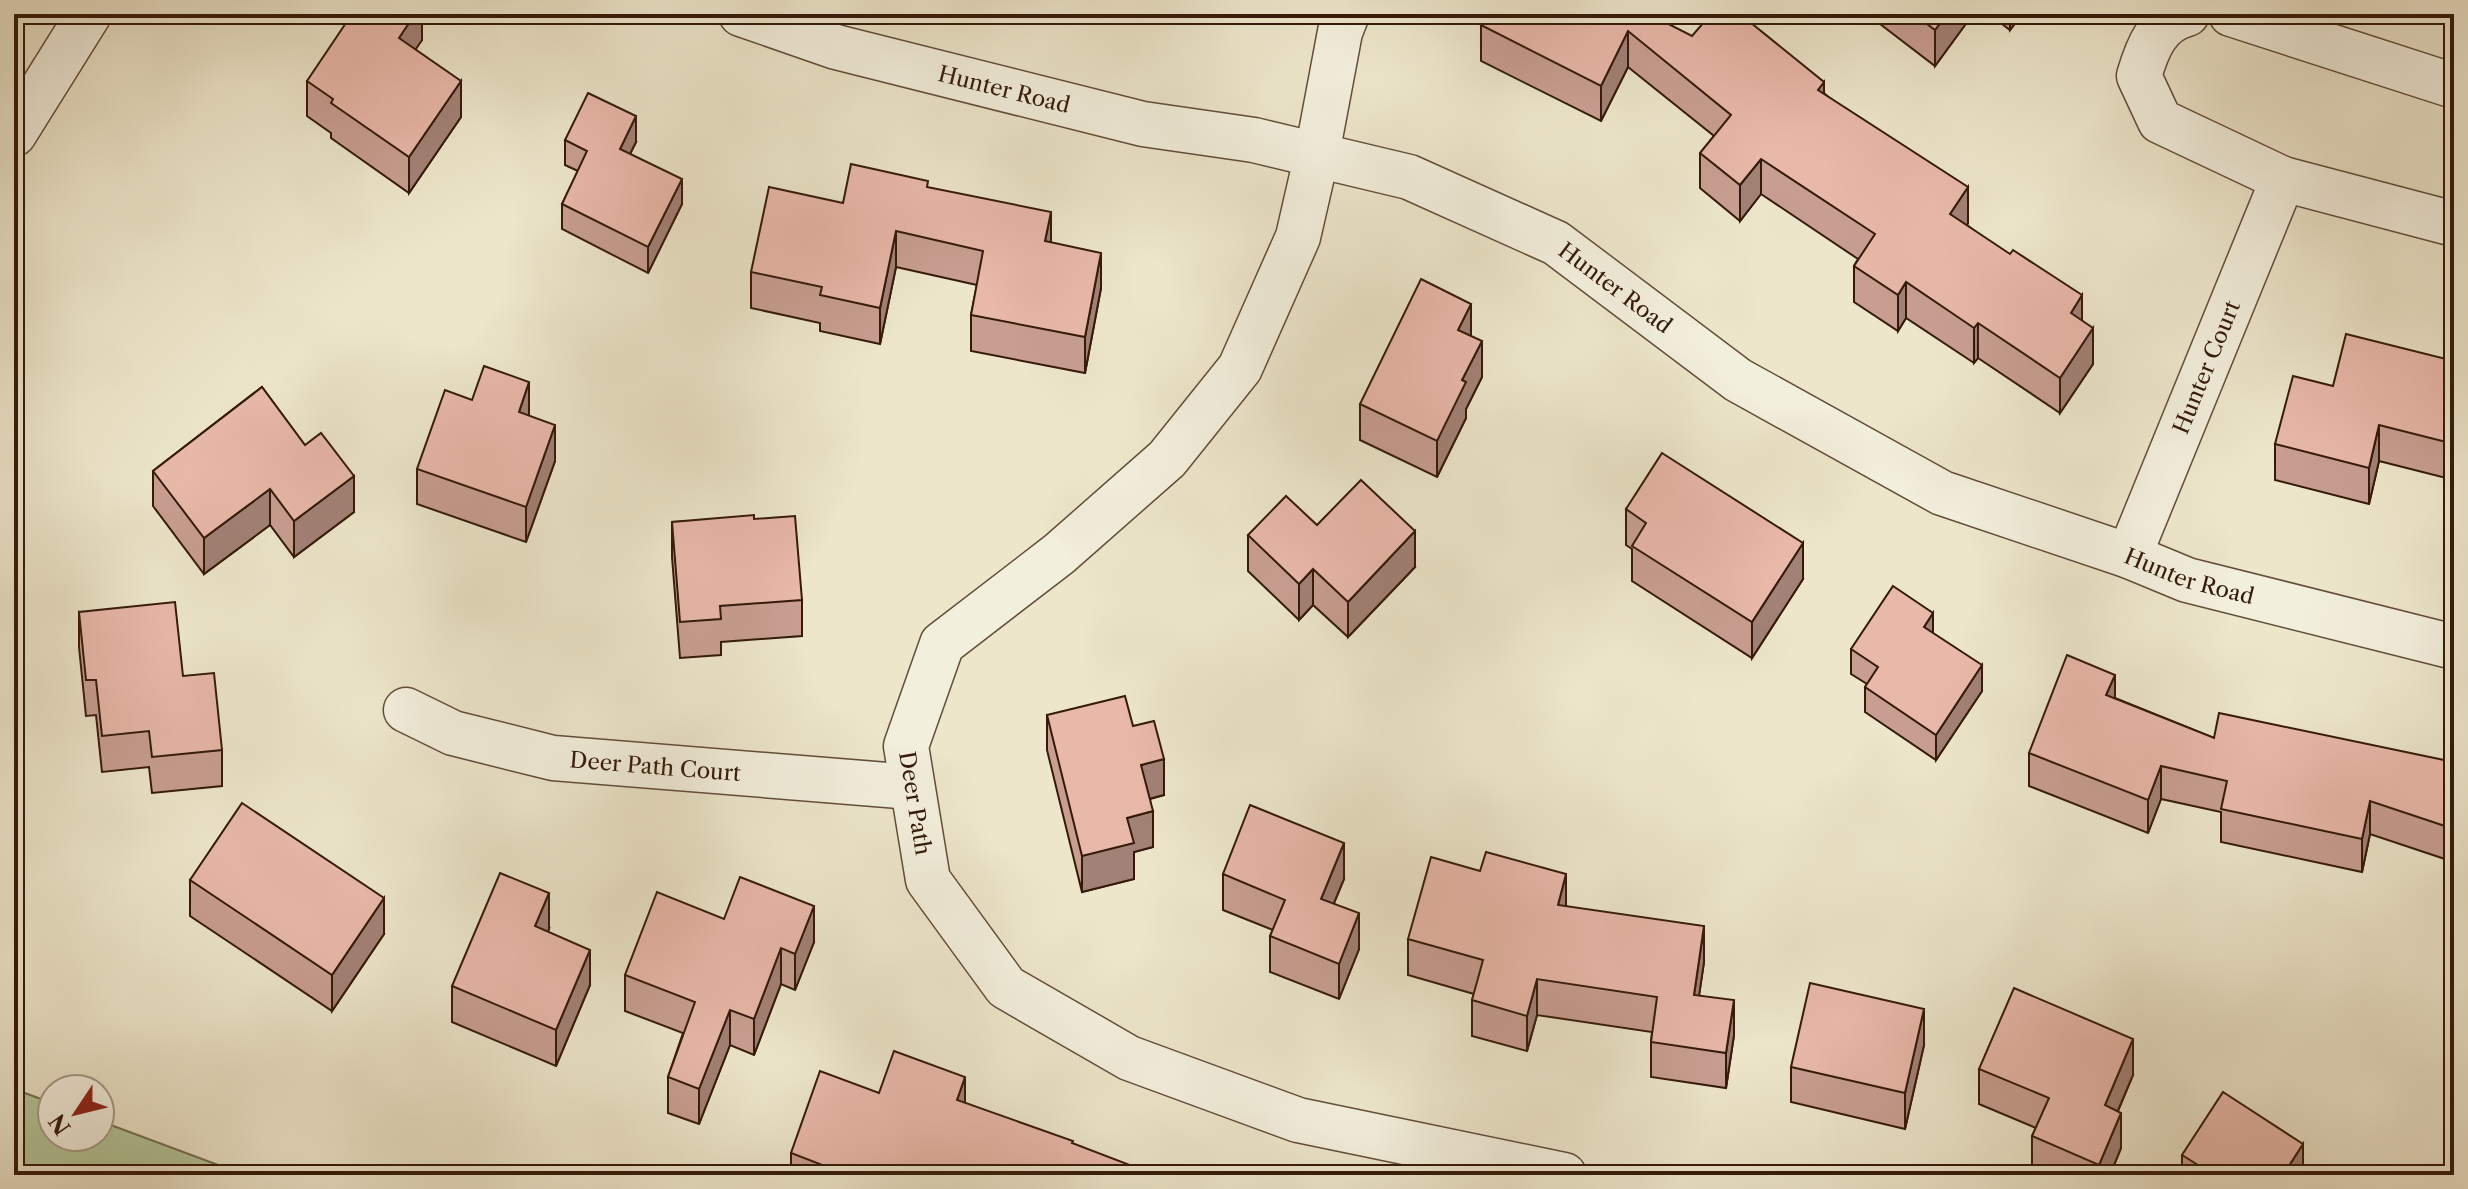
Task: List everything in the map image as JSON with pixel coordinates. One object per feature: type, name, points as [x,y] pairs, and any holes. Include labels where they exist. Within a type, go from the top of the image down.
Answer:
[{"type":"street","points":[[14,134],[89,14]]},
{"type":"street","name":"Hunter Road","points":[[741,14],[836,47],[1143,124],[1254,140],[1409,177],[1556,243],[1738,380],[1942,493],[2129,556],[2187,580],[2454,647]]},
{"type":"street","name":"Deer Path","points":[[1347,14],[1340,32],[1298,237],[1240,368],[1167,459],[1059,554],[942,644],[906,746],[928,880],[1006,987],[1129,1058],[1298,1120],[1564,1175]]},
{"type":"street","points":[[2187,14],[2174,17],[2154,36],[2139,76],[2160,121],[2283,179],[2454,224]]},
{"type":"street","points":[[2231,14],[2454,86]]},
{"type":"street","name":"Hunter Court","points":[[2129,556],[2283,179]]},
{"type":"street","name":"Deer Path Court","points":[[406,710],[453,733],[553,758],[912,787]]},
{"type":"green space","points":[[14,1089],[36,1097],[36,1153],[116,1153],[116,1127],[245,1175],[14,1175]]},
{"type":"building","points":[[352,14],[415,14],[399,38],[461,81],[409,157],[331,103],[333,99],[307,81]]},
{"type":"building","points":[[1487,14],[1649,14],[1692,36],[1711,14],[1740,14],[1824,82],[1818,90],[1968,187],[1950,214],[2010,254],[2013,250],[2082,295],[2071,313],[2093,328],[2060,378],[1978,323],[1974,328],[1906,282],[1898,295],[1854,266],[1875,234],[1761,159],[1740,185],[1700,153],[1731,115],[1628,31],[1601,86],[1481,25]]},
{"type":"building","points":[[1914,14],[1947,14],[1935,30]]},
{"type":"building","points":[[588,93],[636,116],[620,149],[682,179],[648,247],[562,204],[587,151],[565,140]]},
{"type":"building","points":[[851,164],[928,181],[927,187],[1051,212],[1045,241],[1101,253],[1085,337],[971,315],[983,251],[896,231],[880,308],[820,295],[822,287],[751,272],[769,187],[843,203]]},
{"type":"building","points":[[1421,279],[1471,304],[1458,330],[1482,341],[1437,441],[1360,404]]},
{"type":"building","points":[[2346,334],[2454,361],[2454,444],[2379,425],[2369,468],[2275,444],[2293,376],[2333,386]]},
{"type":"building","points":[[484,366],[529,382],[519,412],[555,425],[526,507],[417,469],[445,390],[472,400]]},
{"type":"building","points":[[262,387],[305,445],[321,433],[354,476],[294,521],[270,489],[204,538],[153,471]]},
{"type":"building","points":[[1662,453],[1803,543],[1752,622],[1632,546],[1646,523],[1626,509]]},
{"type":"building","points":[[1361,480],[1415,531],[1348,602],[1313,569],[1299,584],[1248,535],[1286,496],[1317,525]]},
{"type":"building","points":[[754,515],[754,519],[795,516],[802,600],[720,606],[721,619],[680,622],[672,522]]},
{"type":"building","points":[[1893,586],[1933,613],[1924,627],[1982,665],[1936,735],[1865,687],[1878,667],[1851,649]]},
{"type":"building","points":[[175,602],[183,676],[214,673],[222,750],[152,757],[149,731],[102,736],[96,680],[86,680],[79,612]]},
{"type":"building","points":[[2067,655],[2115,675],[2106,695],[2214,738],[2219,713],[2454,763],[2454,829],[2370,801],[2362,839],[2221,809],[2227,781],[2161,766],[2148,800],[2029,753]]},
{"type":"building","points":[[1125,696],[1133,726],[1154,721],[1164,759],[1141,765],[1153,811],[1127,818],[1134,843],[1082,856],[1047,715]]},
{"type":"building","points":[[242,803],[384,898],[332,975],[190,880]]},
{"type":"building","points":[[1250,805],[1344,843],[1321,899],[1359,913],[1339,964],[1270,936],[1285,900],[1223,874]]},
{"type":"building","points":[[1486,852],[1566,874],[1558,905],[1704,926],[1694,995],[1734,1000],[1726,1053],[1651,1042],[1657,997],[1537,979],[1527,1016],[1472,1000],[1483,960],[1408,939],[1431,857],[1480,871]]},
{"type":"building","points":[[500,873],[549,893],[535,926],[590,950],[556,1030],[452,986]]},
{"type":"building","points":[[740,877],[814,906],[795,954],[781,948],[754,1019],[730,1010],[699,1089],[668,1077],[695,1002],[625,975],[657,892],[724,919]]},
{"type":"building","points":[[1810,983],[1924,1009],[1905,1093],[1791,1067]]},
{"type":"building","points":[[2014,988],[2133,1039],[2105,1105],[2121,1113],[2099,1165],[2032,1136],[2049,1098],[1979,1069]]},
{"type":"building","points":[[894,1051],[965,1077],[957,1100],[1073,1141],[1135,1167],[1132,1175],[848,1175],[791,1153],[820,1071],[879,1093]]},
{"type":"building","points":[[2223,1092],[2303,1144],[2283,1175],[2214,1175],[2182,1155]]},
{"type":"building","points":[[2395,1167],[2405,1175],[2389,1175]]}]
